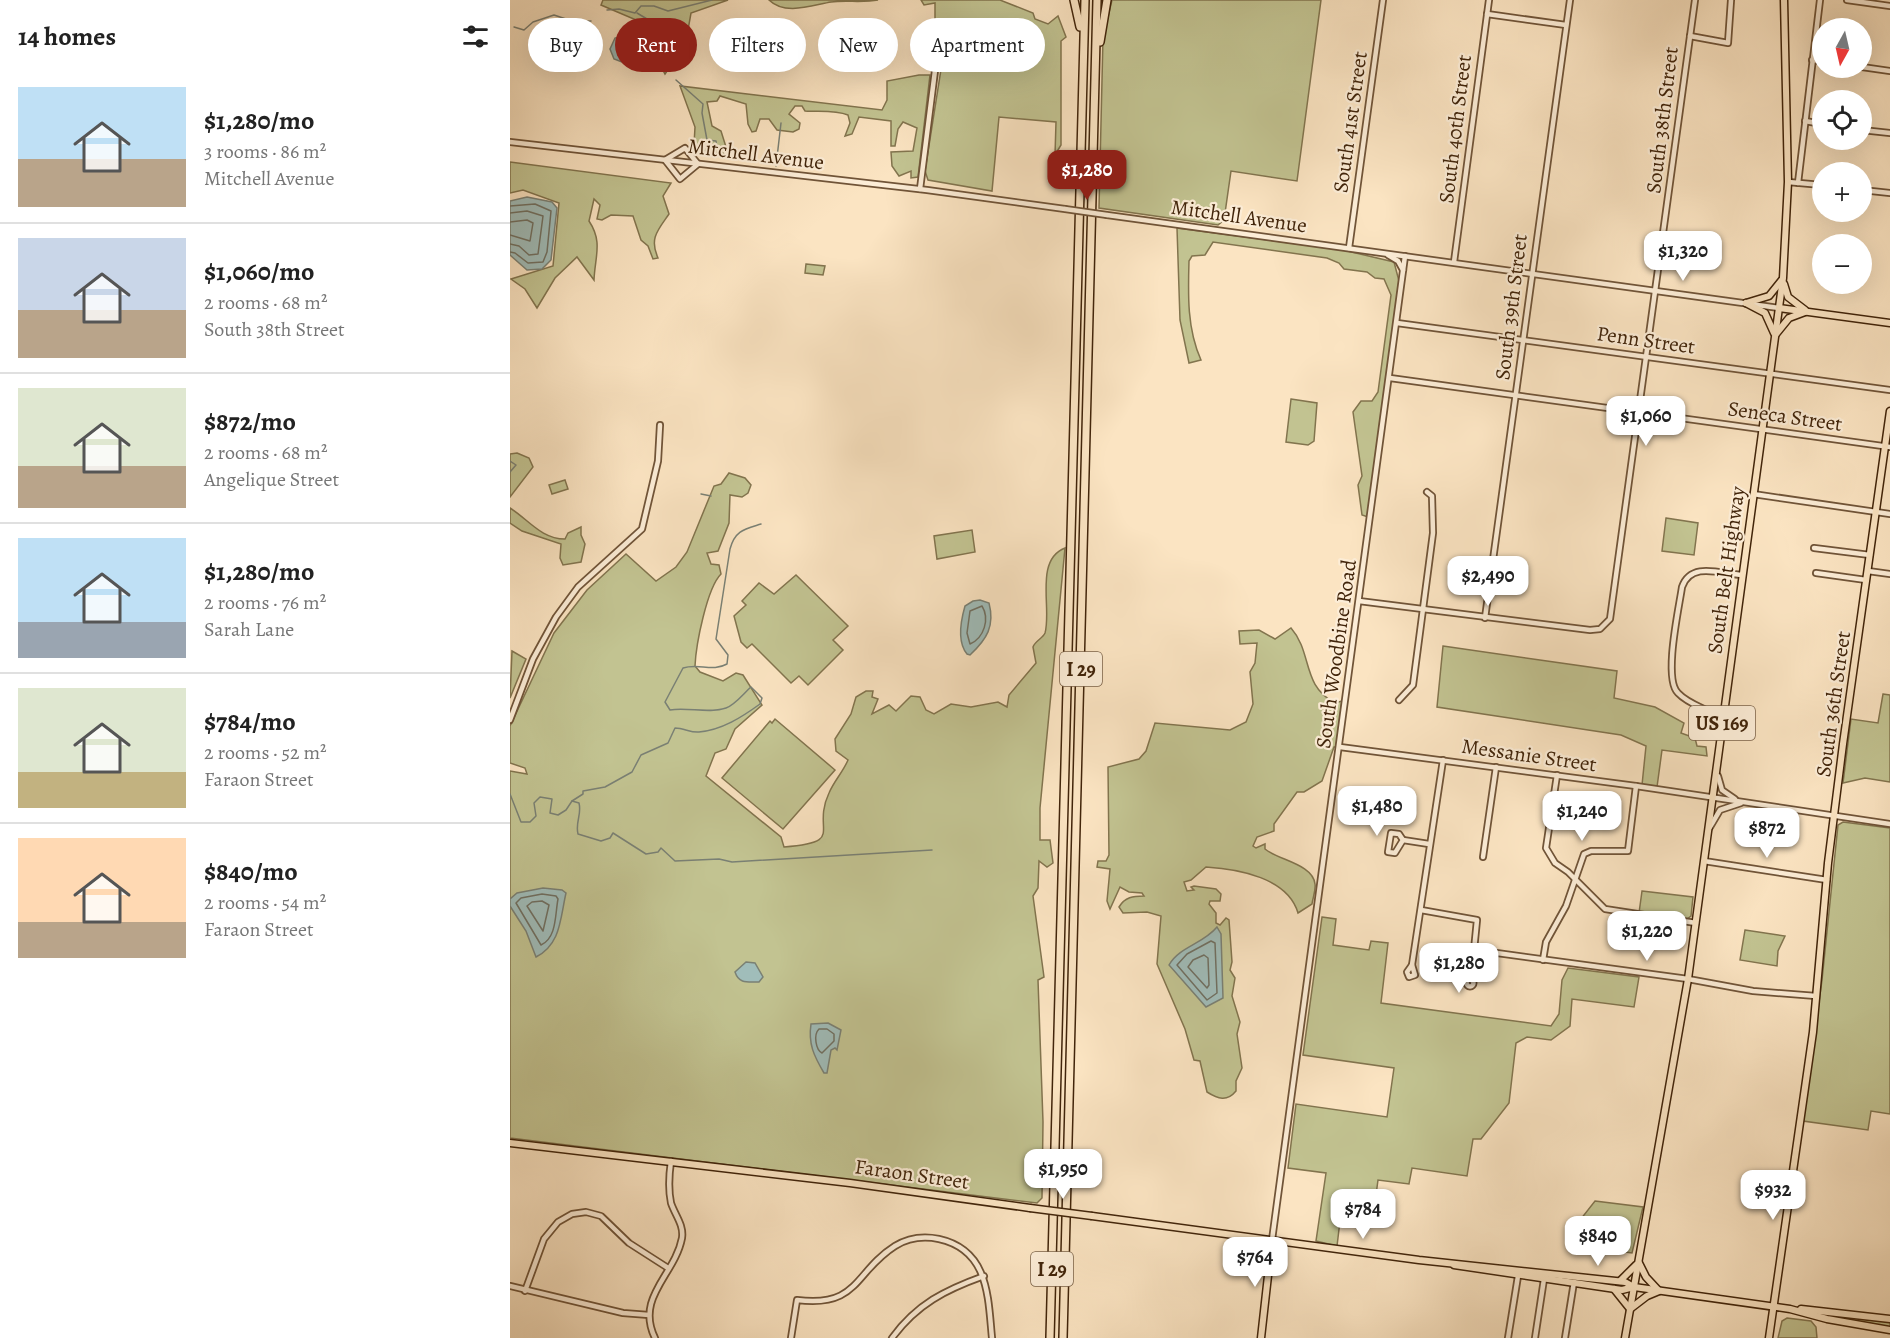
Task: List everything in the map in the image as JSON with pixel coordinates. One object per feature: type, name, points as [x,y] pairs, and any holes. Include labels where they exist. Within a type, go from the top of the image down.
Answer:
[{"type":"highway","points":[[1074,0],[1079,21],[1081,90]]},
{"type":"highway","name":"I 29","points":[[1050,1338],[1084,0]]},
{"type":"highway","name":"I 29","points":[[1063,1338],[1097,0]]},
{"type":"highway","points":[[1095,80],[1107,0]]},
{"type":"main road","name":"South Belt Highway","points":[[1638,1263],[1688,979],[1779,308],[1788,182],[1784,0]]},
{"type":"main road","points":[[1746,303],[1769,296],[1782,278]]},
{"type":"main road","points":[[1782,278],[1788,297],[1809,312]]},
{"type":"main road","points":[[1746,303],[1766,313],[1774,337]]},
{"type":"main road","name":"Mitchell Avenue","points":[[1779,308],[1890,323]]},
{"type":"main road","points":[[1774,337],[1789,318],[1809,312]]},
{"type":"main road","name":"South 36th Street","points":[[1769,1338],[1816,996],[1834,817],[1866,580],[1888,446],[1890,411]]},
{"type":"main road","name":"Faraon Street","points":[[510,1143],[671,1161],[1451,1263],[1518,1276],[1613,1288],[1634,1287],[1659,1290],[1796,1310],[1827,1319],[1890,1330]]},
{"type":"main road","points":[[1261,1338],[1272,1240]]},
{"type":"main road","name":"Faraon Street","points":[[1451,1263],[1462,1262],[1620,1281],[1634,1287]]},
{"type":"main road","points":[[1613,1288],[1630,1309],[1659,1290],[1646,1277],[1638,1263],[1629,1276],[1620,1281]]},
{"type":"main road","name":"US 169","points":[[1625,1338],[1638,1263]]},
{"type":"main road","name":"Faraon Street","points":[[1796,1310],[1810,1308],[1890,1319]]},
{"type":"street","name":"South 41st Street","points":[[1349,248],[1383,0]]},
{"type":"street","name":"South 40th Street","points":[[1454,262],[1489,0]]},
{"type":"street","name":"South 39th Street","points":[[1485,618],[1570,0]]},
{"type":"street","name":"South 38th Street","points":[[1359,601],[1596,630],[1604,627],[1610,619],[1657,290],[1695,0]]},
{"type":"street","points":[[1690,36],[1728,43],[1731,0]]},
{"type":"street","points":[[1818,18],[1820,0]]},
{"type":"street","points":[[1847,0],[1890,6]]},
{"type":"street","points":[[1487,14],[1566,25]]},
{"type":"street","points":[[1798,183],[1812,60]]},
{"type":"street","points":[[1872,68],[1890,71]]},
{"type":"street","points":[[920,189],[935,72]]},
{"type":"street","points":[[1805,121],[1812,122]]},
{"type":"street","points":[[1872,131],[1890,134]]},
{"type":"street","name":"Mitchell Avenue","points":[[510,142],[920,189],[1779,308]]},
{"type":"street","points":[[684,148],[698,164],[680,179],[665,160],[684,148]]},
{"type":"street","points":[[1788,182],[1812,184]]},
{"type":"street","points":[[1872,191],[1890,193]]},
{"type":"street","points":[[1386,253],[1398,261],[1403,272]]},
{"type":"street","name":"South Woodbine Road","points":[[1272,1240],[1405,256]]},
{"type":"street","name":"Penn Street","points":[[1397,323],[1890,390]]},
{"type":"street","name":"Seneca Street","points":[[1390,378],[1516,394],[1762,431],[1888,446]]},
{"type":"street","points":[[510,720],[541,640],[556,617],[578,587],[642,529],[658,461],[660,424]]},
{"type":"street","points":[[1399,700],[1413,685],[1433,533],[1432,496],[1426,492]]},
{"type":"street","points":[[1753,494],[1890,514]]},
{"type":"street","points":[[1814,548],[1870,555]]},
{"type":"street","points":[[1723,720],[1677,693],[1673,683],[1672,659],[1682,587],[1686,577],[1697,571],[1742,575]]},
{"type":"street","points":[[1868,571],[1890,574]]},
{"type":"street","points":[[1816,573],[1866,580]]},
{"type":"street","name":"Messanie Street","points":[[1340,747],[1636,786],[1890,824]]},
{"type":"street","points":[[1412,965],[1443,760]]},
{"type":"street","points":[[1483,857],[1496,767]]},
{"type":"street","points":[[1716,767],[1722,790],[1732,798],[1746,802]]},
{"type":"street","points":[[1557,775],[1546,849],[1550,858],[1605,909],[1696,923]]},
{"type":"street","points":[[1543,960],[1546,942],[1566,906],[1584,854],[1591,851],[1628,851],[1636,786]]},
{"type":"street","points":[[1708,830],[1720,810],[1729,805],[1746,802]]},
{"type":"street","points":[[1403,840],[1397,852],[1388,852],[1389,835],[1399,834],[1403,840],[1429,844]]},
{"type":"street","points":[[1704,861],[1827,880]]},
{"type":"street","points":[[1421,910],[1477,920],[1471,980]]},
{"type":"street","points":[[1475,950],[1688,979],[1753,991],[1816,996]]},
{"type":"street","points":[[656,1338],[648,1321],[649,1315],[655,1293],[680,1245],[683,1231],[672,1204],[669,1187],[671,1161]]},
{"type":"street","points":[[525,1291],[544,1239],[558,1222],[572,1214],[586,1212],[602,1216],[629,1243],[668,1268]]},
{"type":"street","points":[[791,1338],[797,1300],[821,1301],[843,1295],[895,1246],[918,1238],[945,1240],[964,1249],[972,1257],[984,1276],[992,1338]]},
{"type":"street","points":[[892,1338],[913,1312],[935,1297],[984,1276]]},
{"type":"street","points":[[1508,1338],[1518,1276]]},
{"type":"street","points":[[1535,1338],[1544,1279]]},
{"type":"street","points":[[1565,1338],[1574,1282]]},
{"type":"street","points":[[510,1286],[623,1313],[649,1315]]},
{"type":"green space","points":[[603,0],[728,0],[691,13],[690,18],[632,18],[601,5]]},
{"type":"green space","points":[[769,0],[878,0],[831,2],[791,8],[776,5]]},
{"type":"green space","points":[[921,0],[1000,0],[1033,13],[1035,18],[935,18],[935,3],[924,5]]},
{"type":"green space","points":[[1112,0],[1321,0],[1297,181],[1231,171],[1224,220],[1218,225],[1099,208],[1103,38]]},
{"type":"green space","points":[[1058,16],[1066,37],[1061,41],[1061,145],[1055,155],[1056,122],[999,117],[992,191],[928,180],[925,171],[941,72],[1045,72],[1045,23],[1048,24]]},
{"type":"green space","points":[[930,75],[918,177],[911,178],[911,171],[899,176],[892,166],[891,152],[913,151],[917,128],[903,122],[898,129],[895,146],[891,146],[891,121],[859,117],[852,134],[845,136],[850,123],[848,115],[805,111],[802,106],[795,106],[789,114],[800,123],[799,129],[793,132],[777,130],[769,119],[760,119],[756,131],[752,132],[748,124],[746,104],[720,96],[717,101],[707,102],[712,126],[721,131],[726,147],[724,153],[707,152],[694,145],[695,127],[680,86],[882,110],[887,100],[887,81]]},
{"type":"green space","points":[[510,162],[671,183],[663,196],[669,214],[656,234],[654,245],[658,258],[653,259],[648,246],[641,240],[633,216],[611,215],[602,220],[597,219],[600,205],[594,199],[589,221],[597,243],[594,280],[577,257],[555,278],[537,308],[525,289],[511,279],[553,266],[559,203],[523,190],[510,193]]},
{"type":"green space","points":[[1177,228],[1343,250],[1394,262],[1399,281],[1368,517],[1362,515],[1358,485],[1362,476],[1353,412],[1361,401],[1372,401],[1378,392],[1391,295],[1384,279],[1375,278],[1367,272],[1344,269],[1339,263],[1327,258],[1213,242],[1205,255],[1192,256],[1189,261],[1191,324],[1201,360],[1189,363],[1180,320]]},
{"type":"green space","points":[[806,264],[825,266],[823,275],[805,273]]},
{"type":"green space","points":[[1291,399],[1317,403],[1314,441],[1308,445],[1286,442]]},
{"type":"green space","points":[[517,453],[529,458],[533,467],[510,497],[510,454]]},
{"type":"green space","points":[[729,473],[745,478],[751,485],[748,493],[742,497],[730,495],[729,523],[718,551],[707,553],[711,564],[719,565],[721,574],[707,603],[695,666],[700,672],[723,681],[736,673],[743,675],[762,705],[735,729],[726,749],[715,753],[706,776],[781,837],[784,847],[803,845],[821,838],[824,806],[848,760],[836,751],[835,739],[851,714],[856,697],[866,691],[873,691],[872,697],[878,699],[872,714],[889,705],[896,711],[911,696],[920,697],[926,710],[934,714],[951,704],[971,707],[998,702],[1007,707],[1009,695],[1036,663],[1033,647],[1044,635],[1047,623],[1047,574],[1056,554],[1065,548],[1040,808],[1040,840],[1050,840],[1053,863],[1047,867],[1039,861],[1038,888],[1033,896],[1044,977],[1038,980],[1043,1122],[1042,1198],[1037,1203],[510,1138],[510,771],[527,774],[525,768],[510,763],[510,726],[554,633],[587,590],[626,554],[656,581],[676,567],[687,552],[714,486],[721,484]]},
{"type":"green space","points":[[565,480],[568,489],[552,494],[549,485]]},
{"type":"green space","points":[[510,508],[542,532],[556,538],[565,539],[568,533],[581,527],[581,535],[585,544],[581,562],[563,565],[560,558],[561,544],[522,531],[510,523]]},
{"type":"green space","points":[[1666,518],[1698,523],[1694,555],[1662,551]]},
{"type":"green space","points":[[972,530],[975,552],[937,559],[934,536]]},
{"type":"green space","points":[[796,575],[848,626],[833,640],[843,650],[808,685],[799,676],[791,683],[752,644],[747,648],[741,642],[734,616],[746,605],[742,601],[759,583],[774,594]]},
{"type":"green space","points":[[1291,628],[1298,638],[1317,687],[1324,696],[1335,703],[1342,701],[1336,747],[1334,747],[1322,781],[1304,792],[1297,792],[1274,824],[1274,831],[1257,837],[1253,846],[1256,848],[1265,844],[1265,849],[1271,853],[1308,872],[1315,884],[1312,904],[1298,913],[1293,901],[1284,891],[1261,878],[1233,870],[1206,867],[1191,880],[1184,882],[1187,891],[1194,890],[1191,887],[1194,886],[1216,889],[1221,894],[1220,901],[1210,901],[1209,904],[1216,913],[1216,923],[1220,925],[1226,918],[1229,920],[1232,962],[1230,970],[1235,978],[1232,996],[1240,1022],[1237,1034],[1242,1068],[1236,1081],[1236,1091],[1229,1097],[1222,1098],[1207,1092],[1200,1061],[1194,1060],[1185,1029],[1157,964],[1161,916],[1147,912],[1123,913],[1119,907],[1121,904],[1130,898],[1144,896],[1142,893],[1129,892],[1120,887],[1110,909],[1107,901],[1110,869],[1097,867],[1098,861],[1106,861],[1109,855],[1108,767],[1139,759],[1146,751],[1155,723],[1230,730],[1246,722],[1253,704],[1250,672],[1255,663],[1257,643],[1240,644],[1239,631],[1259,630],[1275,639]]},
{"type":"green space","points":[[1443,646],[1617,671],[1614,698],[1655,707],[1684,723],[1681,733],[1695,738],[1697,746],[1706,747],[1707,756],[1662,750],[1657,787],[1642,785],[1646,746],[1621,735],[1437,707]]},
{"type":"green space","points":[[512,651],[526,659],[510,698]]},
{"type":"green space","points":[[1883,694],[1890,695],[1890,782],[1865,778],[1843,783],[1851,719],[1878,723]]},
{"type":"green space","points":[[775,719],[835,770],[783,829],[722,778],[770,721],[772,723]]},
{"type":"green space","points":[[1843,822],[1890,828],[1890,1114],[1871,1111],[1868,1130],[1803,1121],[1822,980],[1838,825]]},
{"type":"green space","points":[[1642,891],[1693,897],[1691,916],[1687,919],[1639,913]]},
{"type":"green space","points":[[1322,917],[1336,919],[1333,945],[1369,950],[1371,941],[1388,943],[1381,1003],[1551,1026],[1559,1014],[1562,980],[1568,968],[1639,977],[1634,1007],[1572,999],[1570,1026],[1551,1040],[1527,1037],[1516,1043],[1509,1103],[1481,1139],[1473,1139],[1467,1176],[1412,1168],[1409,1184],[1378,1180],[1372,1225],[1340,1221],[1337,1246],[1316,1241],[1326,1173],[1288,1168],[1296,1104],[1387,1117],[1394,1068],[1303,1055]]},
{"type":"green space","points":[[1745,930],[1785,936],[1778,951],[1777,966],[1740,960]]},
{"type":"green space","points":[[1595,1201],[1643,1207],[1632,1253],[1602,1249],[1573,1229]]},
{"type":"green space","points":[[1837,1314],[1890,1321],[1890,1327],[1836,1319]]},
{"type":"green space","points":[[1787,1318],[1811,1321],[1816,1327],[1817,1338],[1778,1338],[1782,1321]]},
{"type":"water","points":[[615,38],[615,59],[610,49]]},
{"type":"water","points":[[527,197],[552,202],[557,208],[551,260],[542,269],[527,270],[510,255],[510,201]]},
{"type":"water","points":[[980,600],[989,603],[991,619],[985,638],[970,655],[964,649],[961,631],[965,606]]},
{"type":"water","points":[[543,888],[562,890],[566,893],[555,938],[544,952],[536,957],[526,931],[510,906],[510,899],[517,893]]},
{"type":"water","points":[[1217,927],[1221,934],[1223,998],[1206,1007],[1169,965],[1179,954],[1205,938]]},
{"type":"water","points":[[746,962],[755,963],[763,977],[759,982],[744,981],[737,976],[735,972]]},
{"type":"water","points":[[828,1023],[841,1030],[837,1050],[835,1048],[831,1050],[827,1073],[824,1073],[813,1050],[810,1031],[811,1024]]},
{"type":"waterway","points":[[607,10],[619,9],[635,13],[641,6],[654,6],[668,11],[712,0]]},
{"type":"waterway","points":[[637,13],[645,18]]},
{"type":"waterway","points":[[545,18],[554,15],[563,18]]},
{"type":"waterway","points":[[514,27],[524,30],[528,26]]},
{"type":"waterway","points":[[676,80],[703,104],[702,113],[707,140],[716,141],[717,149]]},
{"type":"waterway","points":[[776,166],[781,123]]},
{"type":"waterway","points":[[510,461],[516,465],[510,472]]},
{"type":"waterway","points":[[701,494],[711,496]]},
{"type":"waterway","points":[[572,801],[583,794],[583,791],[605,787],[632,772],[641,755],[668,743],[675,728],[696,732],[716,729],[760,704],[762,698],[751,687],[733,704],[719,710],[670,710],[665,702],[683,668],[716,667],[727,664],[728,655],[716,639],[730,549],[738,534],[761,524]]},
{"type":"waterway","points":[[510,794],[521,822],[530,822],[536,816],[534,803],[540,797],[552,799],[550,813],[558,815],[566,810],[572,801],[579,803],[578,834],[601,841],[610,838],[613,833],[646,854],[658,852],[661,848],[675,861],[719,859],[732,862],[932,850]]}]
